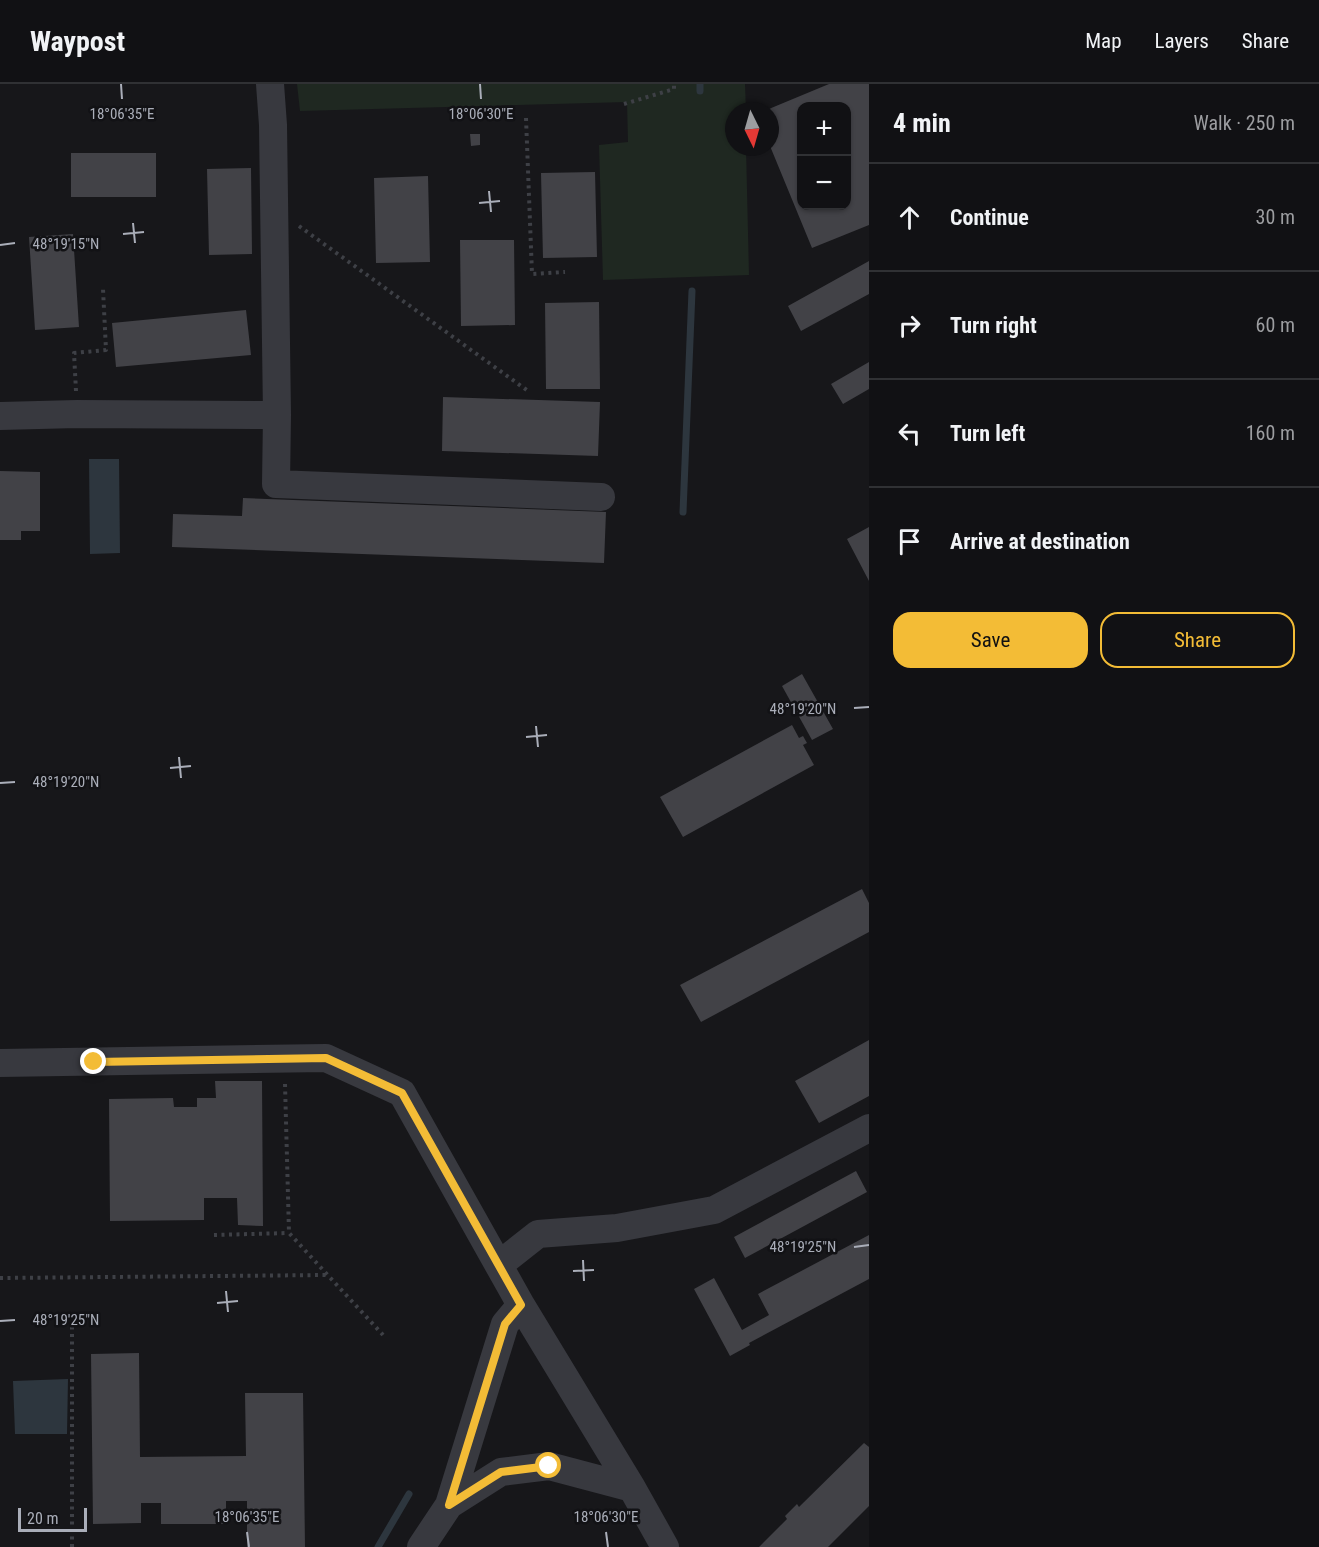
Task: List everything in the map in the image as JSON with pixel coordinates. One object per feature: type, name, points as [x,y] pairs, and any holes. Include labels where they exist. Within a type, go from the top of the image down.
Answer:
[{"type":"street","points":[[270,84],[273,125],[276,484],[601,497]]},
{"type":"street","points":[[0,416],[277,415]]},
{"type":"street","points":[[0,1063],[326,1058],[402,1093],[521,1305],[632,1488],[665,1547]]},
{"type":"street","points":[[500,1264],[538,1234],[617,1228],[714,1210],[869,1128]]},
{"type":"street","points":[[421,1547],[449,1505],[505,1324],[521,1305]]},
{"type":"street","points":[[449,1505],[501,1472],[549,1466],[632,1488]]},
{"type":"path","points":[[624,104],[674,89],[674,84]]},
{"type":"path","points":[[526,118],[532,274],[565,272]]},
{"type":"path","points":[[274,208],[528,391]]},
{"type":"path","points":[[77,414],[74,353],[106,350],[104,290]]},
{"type":"path","points":[[285,1059],[289,1233],[383,1335]]},
{"type":"path","points":[[214,1235],[289,1233]]},
{"type":"path","points":[[0,1278],[328,1275]]},
{"type":"path","points":[[72,1327],[72,1547]]},
{"type":"shaded area","points":[[297,84],[745,84],[746,102],[725,102],[725,156],[746,156],[749,275],[603,280],[599,145],[628,142],[627,102],[300,111]]},
{"type":"shaded area","points":[[89,459],[119,459],[120,553],[90,554]]},
{"type":"shaded area","points":[[68,1379],[67,1434],[15,1434],[13,1381]]},
{"type":"building","points":[[829,84],[869,84],[869,225],[812,248],[774,156],[779,156],[779,105]]},
{"type":"building","points":[[470,134],[480,134],[480,145],[471,146]]},
{"type":"building","points":[[71,153],[156,153],[156,197],[71,197]]},
{"type":"building","points":[[251,168],[252,254],[209,255],[207,169]]},
{"type":"building","points":[[595,172],[597,257],[543,258],[541,173]]},
{"type":"building","points":[[428,176],[430,262],[376,263],[374,178]]},
{"type":"building","points":[[73,234],[79,327],[35,330],[29,237]]},
{"type":"building","points":[[460,240],[514,240],[515,325],[461,326]]},
{"type":"building","points":[[869,261],[869,294],[801,331],[788,306]]},
{"type":"building","points":[[599,302],[600,389],[546,389],[545,303]]},
{"type":"building","points":[[246,310],[251,355],[116,367],[112,323]]},
{"type":"building","points":[[869,362],[869,389],[843,404],[831,384]]},
{"type":"building","points":[[443,397],[600,402],[598,456],[442,451]]},
{"type":"building","points":[[0,471],[40,472],[40,531],[21,531],[21,540],[0,540]]},
{"type":"building","points":[[243,498],[606,512],[604,563],[172,547],[173,514],[242,516]]},
{"type":"building","points":[[869,527],[869,581],[847,539]]},
{"type":"building","points":[[802,674],[833,729],[812,740],[782,686]]},
{"type":"building","points":[[792,725],[799,738],[803,736],[807,743],[803,745],[814,765],[683,837],[660,797]]},
{"type":"building","points":[[862,889],[869,903],[869,932],[701,1022],[680,985]]},
{"type":"building","points":[[869,1040],[869,1096],[819,1123],[795,1081]]},
{"type":"building","points":[[215,1081],[262,1081],[263,1226],[238,1225],[237,1198],[204,1198],[204,1220],[110,1221],[109,1099],[173,1098],[174,1107],[197,1107],[197,1098],[216,1098]]},
{"type":"building","points":[[856,1171],[867,1192],[745,1258],[734,1237]]},
{"type":"building","points":[[869,1235],[869,1279],[749,1343],[750,1345],[730,1356],[694,1289],[714,1278],[742,1330],[769,1315],[758,1294]]},
{"type":"building","points":[[139,1353],[140,1457],[246,1456],[245,1393],[303,1393],[305,1547],[247,1547],[247,1501],[226,1501],[226,1524],[161,1524],[161,1503],[141,1503],[141,1523],[93,1524],[91,1354]]},
{"type":"building","points":[[864,1443],[869,1447],[869,1506],[828,1547],[759,1547],[787,1519],[785,1516],[797,1504],[799,1507]]},
{"type":"waterway","points":[[700,84],[700,91]]},
{"type":"waterway","points":[[683,512],[692,291]]},
{"type":"waterway","points":[[378,1547],[409,1494]]},
{"type":"route","points":[[94,1062],[326,1058],[402,1093],[521,1305],[505,1324],[449,1505],[501,1472],[549,1466]]}]
